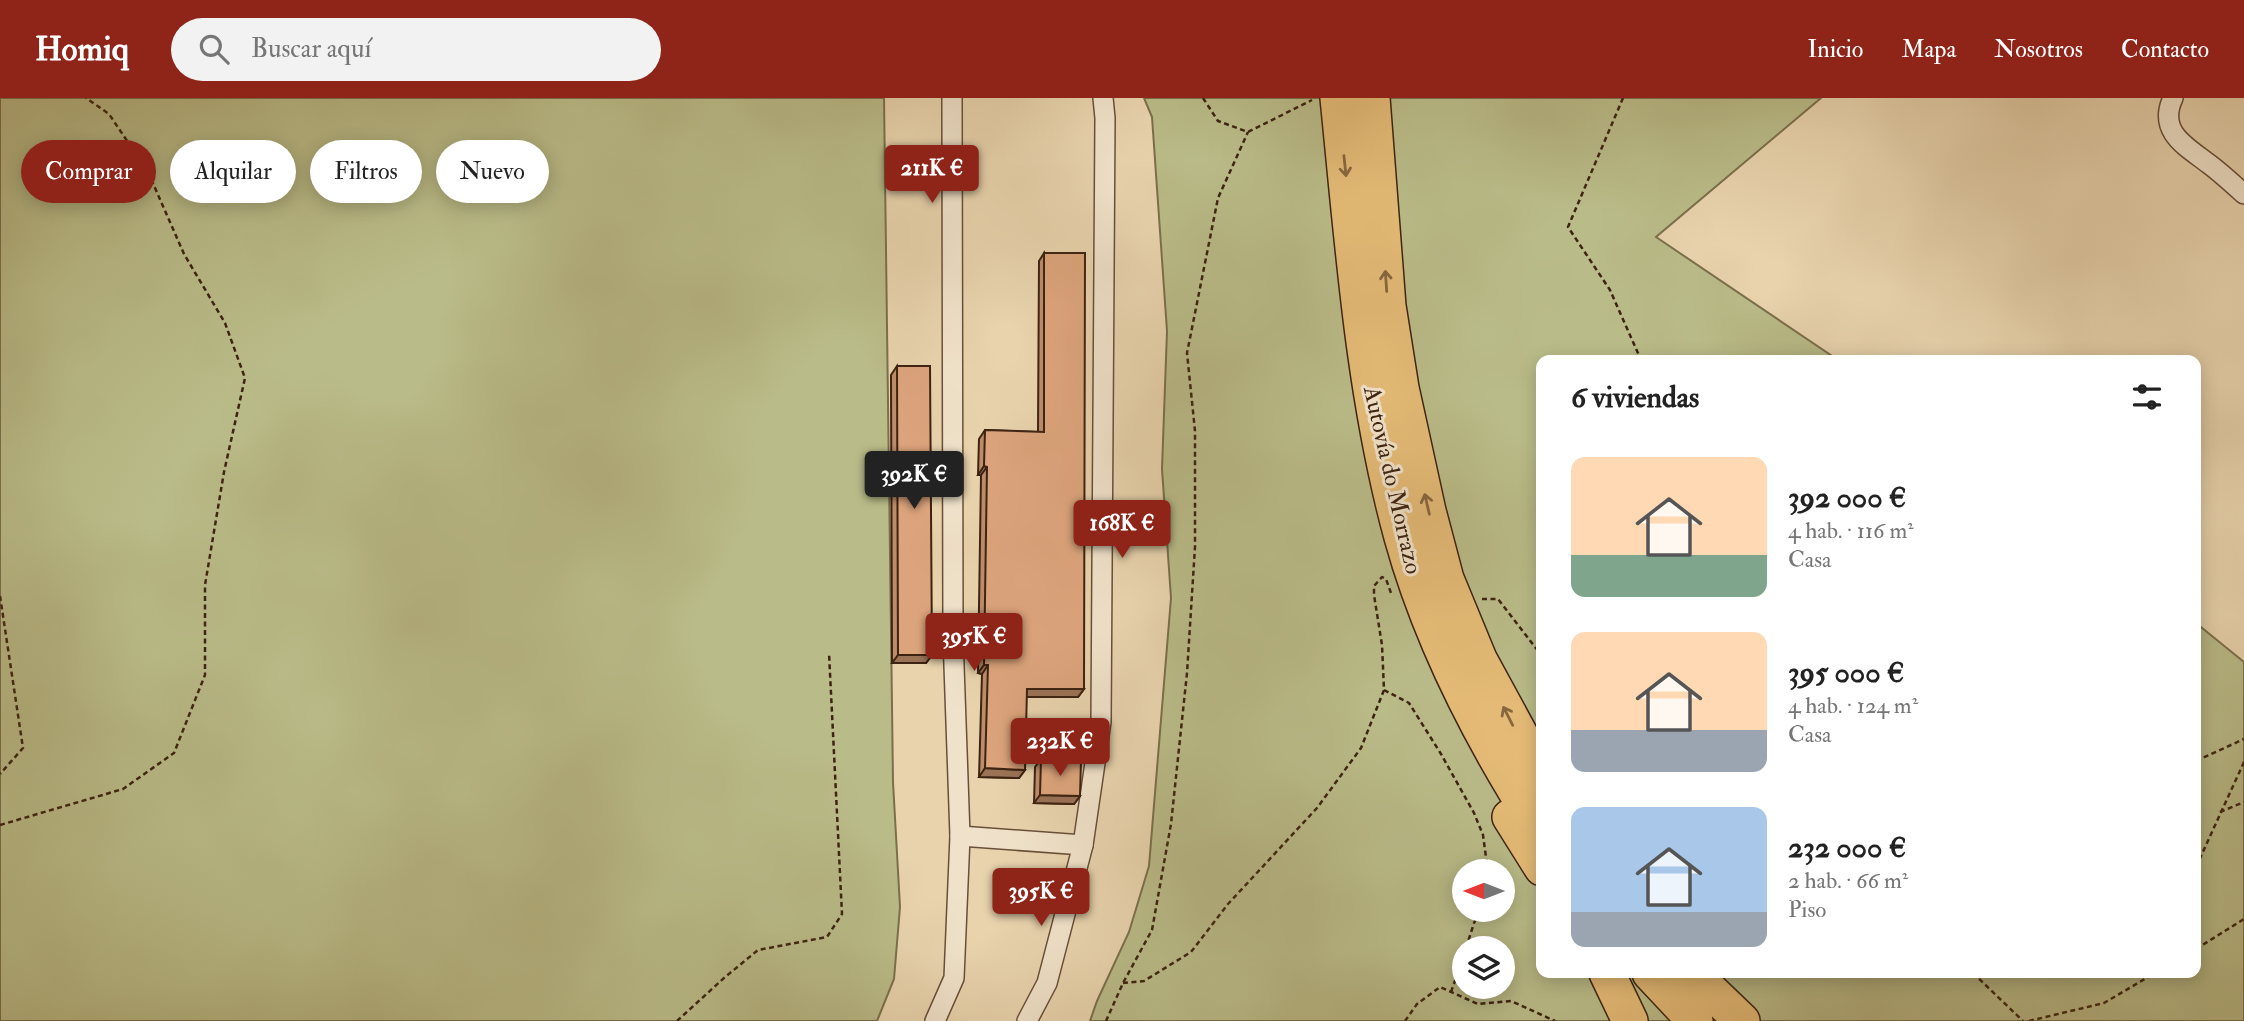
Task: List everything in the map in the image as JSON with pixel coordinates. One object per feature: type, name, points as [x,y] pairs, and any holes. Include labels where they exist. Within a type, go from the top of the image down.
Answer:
[{"type":"highway","name":"Autovía do Morrazo","points":[[1338,98],[1360,320],[1372,400],[1412,599],[1493,754],[1536,823]]},
{"type":"highway","name":"Autovía do Morrazo","points":[[1372,98],[1388,306],[1401,388],[1428,511],[1446,579],[1479,659],[1536,764]]},
{"type":"highway","points":[[1412,599],[1450,701],[1514,824],[1536,859]]},
{"type":"highway","points":[[1609,978],[1630,1021]]},
{"type":"highway","points":[[1655,978],[1695,1021]]},
{"type":"highway","points":[[1697,978],[1742,1021]]},
{"type":"street","points":[[935,1021],[954,978],[960,836],[953,637],[953,98]]},
{"type":"street","points":[[1027,1021],[1047,983],[1083,845],[1101,722],[1105,131],[1103,98]]},
{"type":"street","points":[[2173,98],[2170,104],[2169,128],[2184,147],[2244,194]]},
{"type":"street","points":[[960,836],[1083,845]]},
{"type":"path","points":[[0,825],[123,789],[174,754],[205,675],[205,586],[224,471],[245,378],[225,323],[184,254],[148,172],[109,114],[86,98]]},
{"type":"path","points":[[1203,98],[1218,121],[1248,132]]},
{"type":"path","points":[[1106,1021],[1152,930],[1171,824],[1187,673],[1195,547],[1195,431],[1187,353],[1219,198],[1248,132],[1314,98]]},
{"type":"path","points":[[1623,98],[1568,227],[1610,290],[1639,355]]},
{"type":"path","points":[[1123,983],[1144,981],[1192,952],[1228,904],[1317,808],[1362,748],[1384,690],[1382,645],[1374,586],[1381,577],[1386,579],[1390,593],[1412,599]]},
{"type":"path","points":[[0,596],[23,748],[0,774]]},
{"type":"path","points":[[1482,598],[1498,599],[1536,648]]},
{"type":"path","points":[[677,1021],[758,950],[827,937],[842,914],[829,653]]},
{"type":"path","points":[[1384,690],[1409,703],[1441,754],[1474,813],[1483,835],[1486,859]]},
{"type":"path","points":[[2201,759],[2244,739]]},
{"type":"path","points":[[2201,856],[2244,762]]},
{"type":"path","points":[[2220,812],[2244,802]]},
{"type":"path","points":[[2201,946],[2244,919]]},
{"type":"path","points":[[1978,978],[2023,1021]]},
{"type":"path","points":[[2029,1021],[2104,1003],[2146,978]]},
{"type":"path","points":[[1405,1021],[1417,1004],[1440,987],[1478,1004],[1511,1000],[1555,1021]]},
{"type":"green space","points":[[0,98],[884,98],[893,782],[900,907],[894,979],[877,1021],[0,1021]]},
{"type":"green space","points":[[1144,98],[1821,98],[1656,237],[1831,355],[1536,355],[1536,978],[2201,978],[2201,627],[2244,662],[2244,1021],[1090,1021],[1129,932],[1149,866],[1171,598],[1162,469],[1167,331],[1152,117]]},
{"type":"building","points":[[1044,253],[1085,253],[1084,689],[1027,689],[1025,770],[985,768],[988,665],[984,665],[987,467],[984,466],[985,430],[1044,432]]},
{"type":"building","points":[[897,366],[930,366],[932,655],[898,655]]},
{"type":"building","points":[[1041,759],[1081,760],[1080,796],[1040,795]]}]
